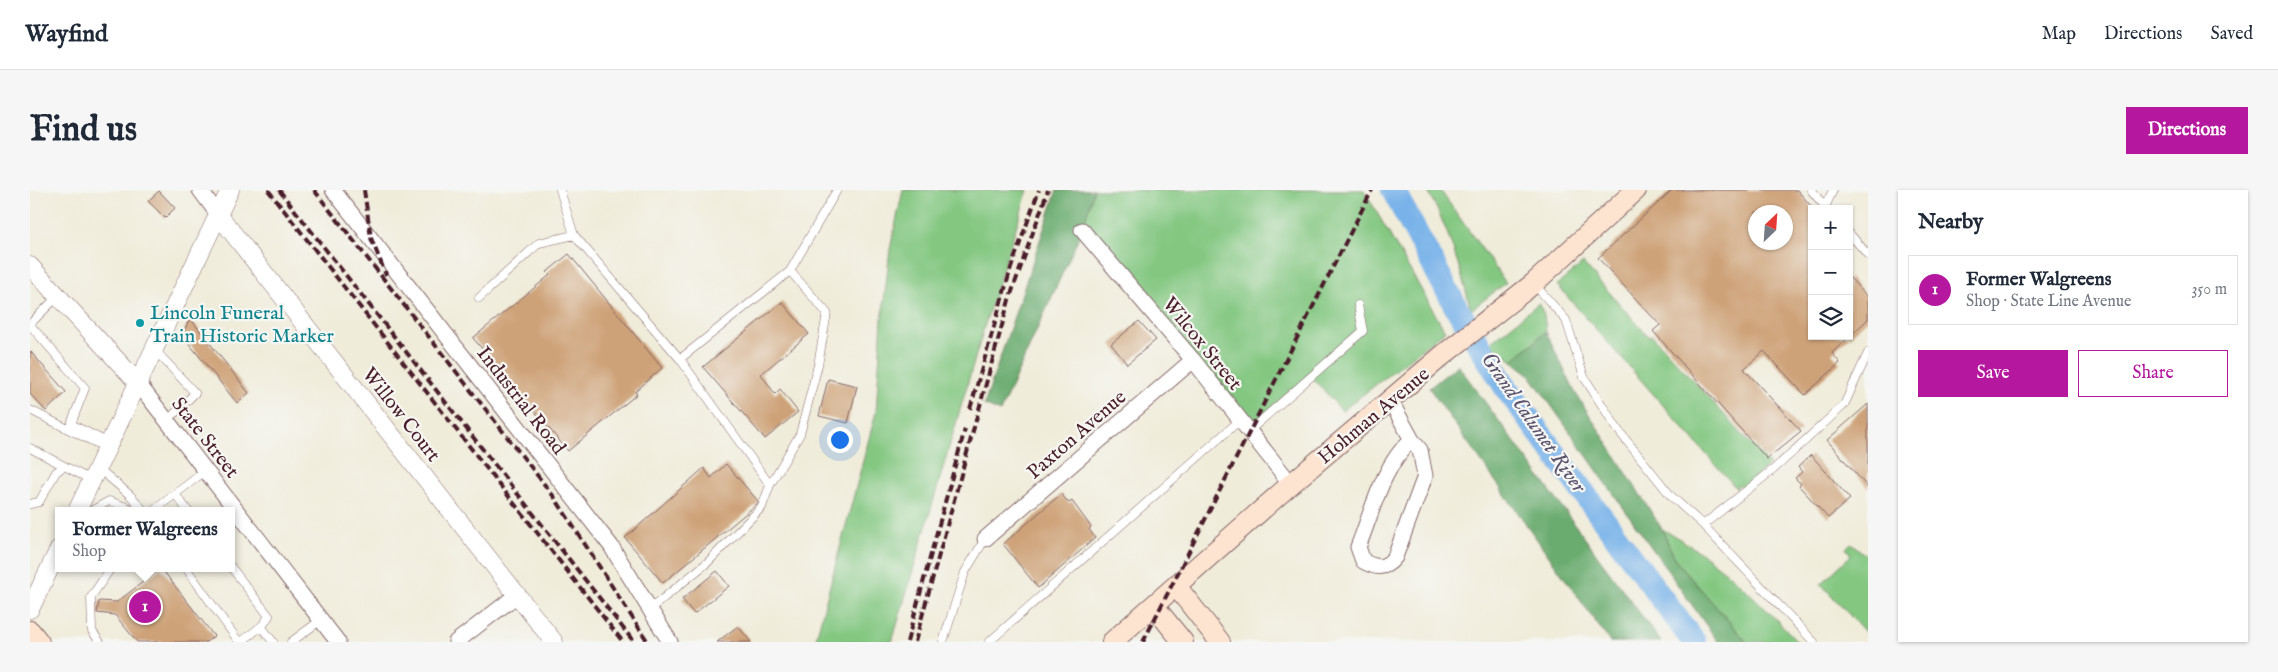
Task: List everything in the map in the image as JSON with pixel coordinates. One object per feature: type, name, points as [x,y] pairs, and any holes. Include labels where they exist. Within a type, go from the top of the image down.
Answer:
[{"type":"main road","name":"Hohman Avenue","points":[[1112,642],[1291,484],[1443,356],[1534,283],[1636,190]]},
{"type":"main road","points":[[1176,586],[1220,642]]},
{"type":"main road","points":[[1154,606],[1183,642]]},
{"type":"main road","points":[[30,631],[39,642]]},
{"type":"street","points":[[200,190],[217,213]]},
{"type":"street","points":[[79,507],[217,213],[230,190]]},
{"type":"street","name":"Industrial Road","points":[[333,190],[611,546],[670,642]]},
{"type":"street","name":"Willow Court","points":[[217,213],[554,642]]},
{"type":"street","name":"Wilcox Street","points":[[1082,230],[1193,360],[1291,484]]},
{"type":"street","name":"State Street","points":[[30,266],[137,382],[233,507]]},
{"type":"street","name":"Paxton Avenue","points":[[985,539],[1193,360]]},
{"type":"street","points":[[1390,400],[1412,440],[1420,450],[1424,465],[1422,486],[1395,557],[1390,563],[1381,567],[1372,566],[1363,560],[1360,554],[1360,542],[1391,465],[1399,452],[1412,440]]},
{"type":"street","name":"State Street","points":[[235,510],[338,642]]},
{"type":"street","points":[[30,610],[55,557]]},
{"type":"street","points":[[456,642],[517,595]]},
{"type":"lane","points":[[560,190],[574,236],[680,359],[770,484]]},
{"type":"lane","points":[[680,359],[790,271],[838,190]]},
{"type":"lane","points":[[1811,190],[1824,205]]},
{"type":"lane","points":[[1827,205],[1833,190]]},
{"type":"lane","points":[[479,298],[539,242],[574,236]]},
{"type":"lane","points":[[1853,238],[1868,255]]},
{"type":"lane","points":[[650,608],[708,562],[762,507],[770,484],[800,434],[818,365],[827,313],[790,271]]},
{"type":"lane","points":[[1534,283],[1566,320],[1584,377],[1618,430],[1671,496],[1703,525],[1814,642]]},
{"type":"lane","points":[[58,296],[30,324],[85,388],[71,424],[108,445]]},
{"type":"lane","points":[[989,642],[1244,426],[1363,331],[1358,305]]},
{"type":"lane","points":[[153,348],[195,394],[167,421]]},
{"type":"lane","points":[[1703,525],[1774,469],[1844,405],[1868,353]]},
{"type":"lane","points":[[30,410],[108,445]]},
{"type":"lane","points":[[30,448],[63,467],[94,474],[130,495],[140,507]]},
{"type":"lane","points":[[30,504],[39,502],[56,472],[63,467]]},
{"type":"lane","points":[[158,507],[205,471]]},
{"type":"lane","points":[[175,494],[185,507]]},
{"type":"lane","points":[[98,507],[109,501],[126,507]]},
{"type":"lane","points":[[943,642],[965,572],[985,539]]},
{"type":"lane","points":[[100,642],[92,631],[90,597],[108,572]]},
{"type":"lane","points":[[189,572],[240,642],[261,626],[269,616],[235,572]]},
{"type":"lane","points":[[291,642],[320,620]]},
{"type":"lane","points":[[261,626],[273,642]]},
{"type":"green space","points":[[903,190],[1028,190],[986,321],[892,642],[815,642],[876,412],[882,319],[890,249]]},
{"type":"green space","points":[[1057,190],[1094,190],[1082,230],[1000,412],[984,405]]},
{"type":"green space","points":[[1094,190],[1364,190],[1445,331],[1342,411],[1311,376],[1249,431],[1082,230]]},
{"type":"green space","points":[[1427,190],[1440,190],[1506,283],[1471,310],[1453,248]]},
{"type":"green space","points":[[1583,263],[1649,337],[1652,335],[1770,465],[1742,487],[1739,484],[1736,488],[1557,285]]},
{"type":"green space","points":[[1539,303],[1544,315],[1546,331],[1512,361],[1490,343]]},
{"type":"green space","points":[[1546,332],[1575,392],[1662,529],[1676,561],[1747,642],[1718,642],[1529,374],[1512,361]]},
{"type":"green space","points":[[1458,365],[1661,642],[1610,642],[1429,388]]},
{"type":"green space","points":[[1662,529],[1682,540],[1734,579],[1798,642],[1747,642],[1676,561]]},
{"type":"green space","points":[[1851,543],[1868,557],[1868,635],[1821,584],[1851,555],[1846,548]]},
{"type":"building","points":[[1672,190],[1797,190],[1810,205],[1808,205],[1808,340],[1846,340],[1832,353],[1840,363],[1805,395],[1764,351],[1744,369],[1801,431],[1767,459],[1653,331],[1660,325],[1598,258]]},
{"type":"building","points":[[159,191],[175,208],[165,218],[148,201]]},
{"type":"building","points":[[569,254],[662,368],[635,392],[637,394],[568,451],[473,338],[550,275],[547,272]]},
{"type":"building","points":[[1853,281],[1868,297],[1868,319],[1853,333]]},
{"type":"building","points":[[782,302],[809,334],[761,374],[775,394],[780,389],[798,412],[765,439],[703,367]]},
{"type":"building","points":[[190,318],[249,393],[237,403],[182,335]]},
{"type":"building","points":[[1139,321],[1156,340],[1127,364],[1111,344]]},
{"type":"building","points":[[30,351],[66,392],[46,411],[30,394]]},
{"type":"building","points":[[828,379],[857,386],[848,423],[819,416]]},
{"type":"building","points":[[1868,404],[1868,488],[1827,440]]},
{"type":"building","points":[[1811,455],[1850,499],[1828,518],[1799,486],[1801,484],[1795,478],[1802,472],[1798,467]]},
{"type":"building","points":[[726,464],[758,501],[757,504],[663,583],[625,538],[704,468],[711,478]]},
{"type":"building","points":[[1061,494],[1069,503],[1072,501],[1091,527],[1089,529],[1095,538],[1038,588],[1003,544]]},
{"type":"building","points":[[717,571],[729,586],[694,614],[682,599]]},
{"type":"building","points":[[156,572],[164,572],[214,636],[206,642],[137,642],[115,615],[97,613],[99,601],[117,602]]},
{"type":"building","points":[[738,626],[751,642],[717,642]]},
{"type":"waterway","name":"Grand Calumet River","points":[[1393,190],[1456,307],[1506,388],[1694,642]]},
{"type":"railway","points":[[268,190],[623,642]]},
{"type":"railway","points":[[279,190],[634,642]]},
{"type":"railway","points":[[314,190],[555,498],[648,642]]},
{"type":"railway","points":[[364,190],[371,238],[386,275]]},
{"type":"railway","points":[[970,409],[1011,268],[1039,190]]},
{"type":"railway","points":[[915,642],[1009,300],[1048,190]]},
{"type":"railway","points":[[1143,642],[1372,190]]},
{"type":"railway","points":[[907,642],[965,429]]},
{"type":"place","name":"Lincoln Funeral Train Historic Marker","points":[[140,323]]},
{"type":"place","name":"Former Walgreens","points":[[145,607]]}]
